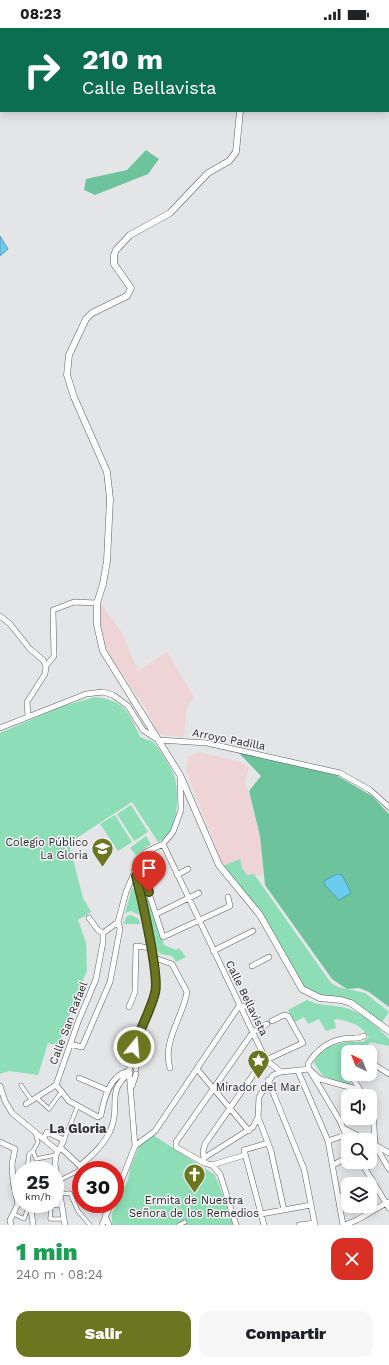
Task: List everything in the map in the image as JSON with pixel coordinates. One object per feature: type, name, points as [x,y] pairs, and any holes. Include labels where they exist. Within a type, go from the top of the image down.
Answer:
[{"type":"street","points":[[240,112],[236,152],[228,161],[208,173],[170,213],[130,235],[116,250],[114,255],[114,264],[131,288],[127,296],[92,313],[86,319],[69,355],[67,375],[74,397],[107,472],[110,498],[108,561],[97,603],[97,625],[103,650],[180,775],[218,865],[260,915],[302,989],[320,998],[341,1000],[351,1003],[389,1031]]},
{"type":"street","points":[[28,716],[27,702],[44,674],[46,666],[54,656],[53,610],[74,602],[97,603]]},
{"type":"street","points":[[0,616],[10,624],[30,649],[43,660],[46,666]]},
{"type":"street","points":[[0,728],[86,694],[103,692],[113,696],[128,706],[142,730],[158,740]]},
{"type":"street","name":"Arroyo Padilla","points":[[158,740],[207,742],[340,773],[370,790],[389,807]]},
{"type":"street","points":[[89,918],[98,930],[103,933],[118,922],[141,857],[146,852],[163,844],[173,832],[181,810],[180,775]]},
{"type":"street","name":"Calle Bellavista","points":[[163,844],[266,1060],[281,1072]]},
{"type":"street","points":[[177,875],[188,869]]},
{"type":"street","points":[[135,874],[145,881],[163,937],[198,920],[202,921],[230,906],[228,897]]},
{"type":"street","points":[[124,1174],[135,1146],[130,1071],[134,1047],[156,992],[151,948],[135,874]]},
{"type":"street","points":[[156,914],[199,893]]},
{"type":"street","points":[[70,1044],[82,1047],[110,982],[120,929],[118,922]]},
{"type":"street","name":"Calle Bellavista","points":[[213,950],[253,931]]},
{"type":"street","name":"Calle San Rafael","points":[[56,1085],[70,1044],[96,979],[103,942],[103,933]]},
{"type":"street","points":[[129,1007],[135,992],[136,946],[151,948]]},
{"type":"street","points":[[152,957],[172,964],[187,992],[169,1045],[168,1061],[170,1068]]},
{"type":"street","points":[[252,966],[269,957]]},
{"type":"street","points":[[135,1146],[155,1131],[239,1006],[243,1007],[252,1002]]},
{"type":"street","points":[[204,1160],[202,1151],[205,1144],[260,1065],[266,1060],[304,1043],[288,1016],[284,1015],[253,1032],[176,1142],[176,1147],[204,1160],[212,1165],[220,1174],[236,1225]]},
{"type":"street","points":[[344,1133],[309,1069],[308,1064],[316,1052],[327,1045],[342,1039],[360,1038],[364,1036]]},
{"type":"street","points":[[131,1089],[136,1072],[134,1047]]},
{"type":"street","points":[[377,1066],[389,1074]]},
{"type":"street","points":[[197,1069],[250,1131]]},
{"type":"street","points":[[204,1160],[250,1131],[258,1117],[259,1098],[268,1080],[273,1075],[281,1072],[309,1069]]},
{"type":"street","points":[[309,1069],[320,1079],[356,1089]]},
{"type":"street","points":[[86,1161],[107,1138],[112,1128],[116,1088],[130,1071]]},
{"type":"street","points":[[21,1085],[29,1102],[56,1085],[69,1101],[98,1117],[101,1115],[107,1090],[122,1074],[130,1071],[136,1072]]},
{"type":"street","points":[[298,1071],[328,1141],[344,1225],[388,1204],[377,1187]]},
{"type":"street","points":[[79,1078],[107,1090]]},
{"type":"street","points":[[268,1080],[304,1170],[315,1224],[299,1225]]},
{"type":"street","points":[[0,1086],[12,1113],[35,1133],[44,1138],[58,1151],[73,1161]]},
{"type":"street","points":[[37,1098],[49,1109],[62,1091]]},
{"type":"street","points":[[58,1161],[58,1151],[78,1105]]},
{"type":"street","points":[[258,1117],[268,1143],[284,1210]]},
{"type":"street","points":[[343,1128],[353,1133]]},
{"type":"street","points":[[44,1138],[47,1132],[64,1140]]},
{"type":"street","points":[[28,1161],[29,1154],[33,1151],[38,1142],[35,1133]]},
{"type":"street","points":[[328,1141],[341,1136]]},
{"type":"street","points":[[0,1142],[15,1149],[12,1164],[13,1182],[18,1204],[10,1220],[11,1225]]},
{"type":"street","points":[[264,1225],[244,1150],[268,1143]]},
{"type":"street","points":[[377,1146],[389,1153]]},
{"type":"street","points":[[377,1150],[389,1169]]},
{"type":"street","points":[[33,1151],[36,1159],[58,1151]]},
{"type":"street","points":[[212,1165],[245,1155]]},
{"type":"street","points":[[332,1165],[341,1160]]},
{"type":"street","points":[[64,1194],[70,1193],[78,1211],[90,1225]]},
{"type":"street","points":[[261,1214],[311,1205]]},
{"type":"street","points":[[14,1214],[24,1219],[27,1213]]},
{"type":"street","points":[[32,1213],[33,1225]]},
{"type":"street","points":[[50,1213],[50,1219],[64,1219]]},
{"type":"street","points":[[63,1213],[65,1225]]},
{"type":"street","points":[[102,1225],[106,1213]]},
{"type":"street","points":[[105,1216],[109,1225]]},
{"type":"street","points":[[179,1225],[185,1222]]},
{"type":"shaded area","points":[[101,603],[122,633],[138,671],[167,652],[194,697],[187,708],[184,737],[163,735],[157,732],[145,707],[105,649],[101,624]]},
{"type":"shaded area","points":[[198,752],[240,762],[249,768],[245,781],[260,836],[263,875],[247,875],[242,868],[228,864],[223,866],[186,770],[188,757]]},
{"type":"green space","points":[[146,150],[159,159],[148,174],[95,195],[84,190],[86,179],[127,170]]},
{"type":"green space","points":[[95,697],[119,704],[129,714],[140,737],[153,742],[169,765],[175,778],[177,794],[174,823],[165,838],[158,842],[132,802],[69,843],[83,898],[91,912],[78,920],[86,943],[87,970],[58,1046],[48,1043],[38,1075],[9,1071],[0,1074],[0,733],[60,707]]},
{"type":"green space","points":[[237,751],[336,775],[372,796],[389,814],[389,1007],[369,992],[359,988],[347,989],[332,979],[265,885],[260,836],[249,791],[261,776]]},
{"type":"green space","points":[[131,805],[148,832],[134,841],[117,814]]},
{"type":"green space","points":[[115,815],[132,842],[118,851],[100,824]]},
{"type":"green space","points":[[146,836],[151,844],[136,855],[130,848]]},
{"type":"green space","points":[[240,859],[242,868],[247,875],[254,874],[331,983],[338,987],[365,993],[389,1012],[380,1025],[351,1003],[320,998],[302,989],[260,915],[220,867]]},
{"type":"green space","points":[[144,885],[164,945],[176,950],[179,948],[186,957],[176,962],[172,956],[161,954],[156,950]]},
{"type":"green space","points":[[132,888],[135,889],[140,915],[131,911],[125,913]]},
{"type":"green space","points":[[131,915],[139,919],[140,924],[123,924],[127,916]]},
{"type":"green space","points":[[307,1000],[317,1004],[344,1007],[360,1014],[380,1030],[389,1039],[389,1046],[370,1042],[368,1045],[341,1045],[341,1081],[350,1081],[351,1083],[349,1085],[323,1076],[314,1063],[322,1052],[334,1045],[349,1042],[363,1042],[369,1037],[358,1026],[345,1021],[334,1019],[336,1028],[326,1031],[319,1019],[308,1024],[304,1017],[295,1022],[288,1010]]},
{"type":"green space","points":[[153,1135],[215,1175],[234,1225],[112,1225],[112,1213],[124,1213],[124,1188],[139,1146]]},
{"type":"water","points":[[0,236],[8,249],[0,256]]},
{"type":"water","points":[[337,874],[342,875],[351,893],[339,900],[325,885],[324,881]]},
{"type":"place","name":"Colegio Público La Gloria","points":[[103,868]]},
{"type":"place","name":"Mirador del Mar","points":[[258,1080]]},
{"type":"place","name":"Ermita de Nuestra Señora de los Remedios","points":[[194,1194]]},
{"type":"district","name":"La Gloria","points":[[78,1128]]},
{"type":"route","points":[[134,1047],[156,992],[152,957],[140,890],[136,876],[145,881],[149,892]]}]
